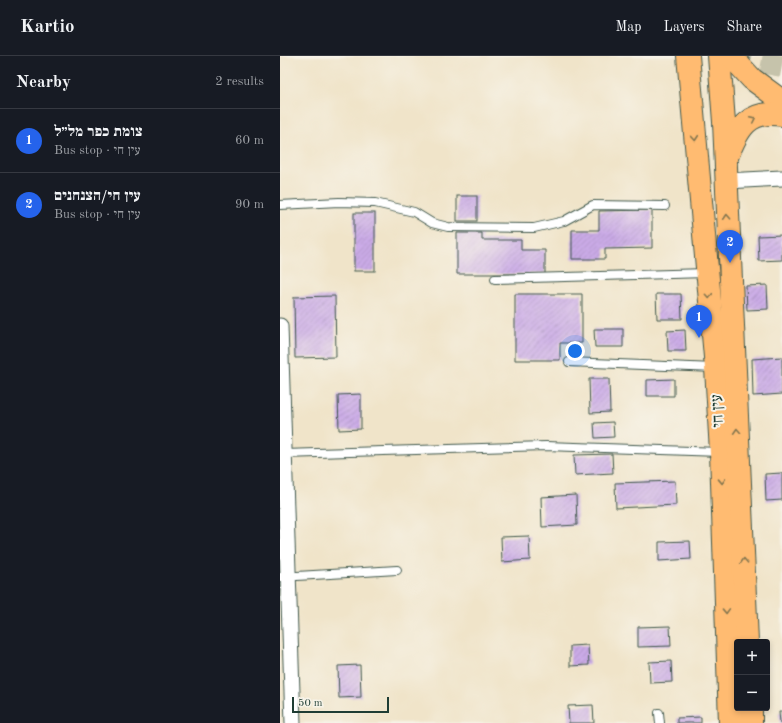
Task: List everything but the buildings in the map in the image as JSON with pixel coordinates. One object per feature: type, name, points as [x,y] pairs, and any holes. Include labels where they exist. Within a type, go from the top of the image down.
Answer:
[{"type":"main road","name":"עין חי","points":[[688,56],[716,368],[721,452],[730,723]]},
{"type":"main road","points":[[691,90],[702,56]]},
{"type":"main road","points":[[702,56],[723,108]]},
{"type":"main road","name":"עין חי","points":[[719,56],[723,108],[747,639]]},
{"type":"main road","points":[[730,56],[752,79],[782,101]]},
{"type":"main road","points":[[726,171],[737,134],[748,120],[766,114],[782,115]]},
{"type":"main road","points":[[751,711],[751,723]]},
{"type":"street","points":[[726,171],[782,178]]},
{"type":"street","points":[[280,326],[284,454],[284,576],[293,723]]},
{"type":"lane","points":[[280,205],[339,202],[375,203],[414,212],[432,223],[448,227],[534,228],[564,221],[593,205],[665,206]]},
{"type":"lane","points":[[495,279],[707,273]]},
{"type":"lane","points":[[569,362],[716,368]]},
{"type":"lane","points":[[284,454],[546,446],[721,452]]},
{"type":"lane","points":[[284,576],[397,570]]},
{"type":"lane","points":[[659,713],[660,723]]},
{"type":"tunnel","points":[[729,56],[782,66]]},
{"type":"place","name":"עין חי/הצנחנים","points":[[730,263]]},
{"type":"place","name":"צומת כפר מל״ל","points":[[699,338]]}]
